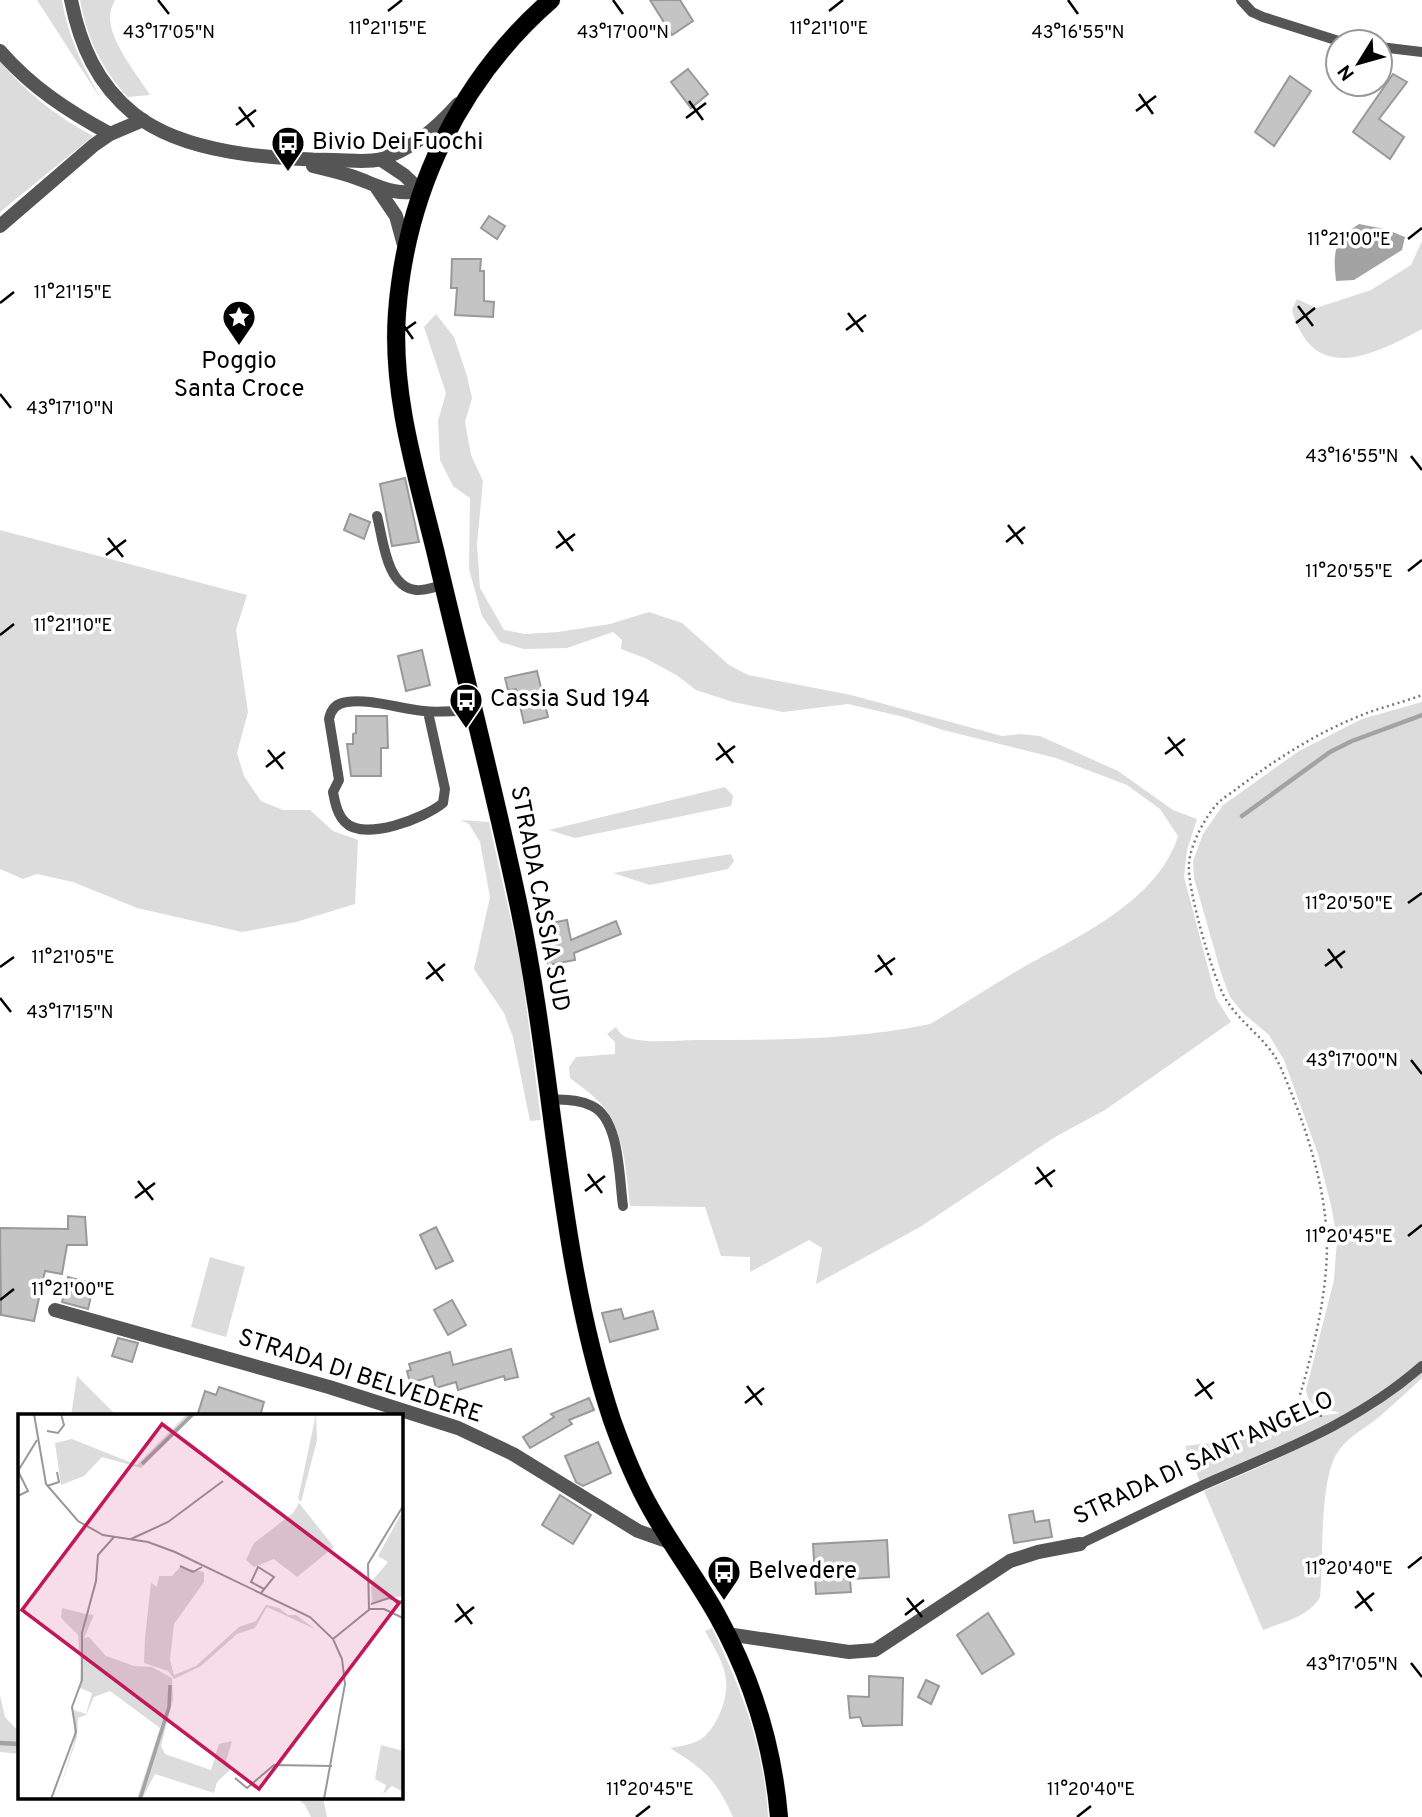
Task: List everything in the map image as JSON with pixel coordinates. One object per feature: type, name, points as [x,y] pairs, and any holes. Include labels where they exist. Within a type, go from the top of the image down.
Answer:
[{"type":"main road","name":"STRADA CASSIA SUD","points":[[551,0],[516,33],[469,92],[440,145],[421,191],[406,252],[396,319],[399,386],[411,450],[520,913],[575,1280],[601,1385],[633,1472],[653,1512],[727,1634],[744,1671],[764,1726],[773,1763],[779,1817]]},
{"type":"street","points":[[71,0],[80,38],[93,67],[112,92],[143,120],[168,134],[197,143],[291,160],[353,177],[396,193],[421,191]]},
{"type":"street","points":[[0,51],[47,96],[110,134]]},
{"type":"street","points":[[291,160],[380,159],[421,139],[446,118],[469,92]]},
{"type":"street","points":[[0,226],[110,134],[143,120]]},
{"type":"street","points":[[380,159],[404,175],[421,191]]},
{"type":"street","points":[[377,188],[396,216],[406,252]]},
{"type":"street","name":"STRADA DI BELVEDERE","points":[[55,1310],[329,1387],[458,1428],[513,1454],[638,1531],[672,1543]]},
{"type":"street","name":"STRADA DI SANT'ANGELO","points":[[727,1634],[849,1652],[875,1650],[1010,1561],[1038,1552],[1080,1544]]},
{"type":"lane","points":[[1241,0],[1252,12],[1262,17],[1324,36]]},
{"type":"lane","points":[[1394,49],[1422,52]]},
{"type":"lane","points":[[377,516],[393,572],[399,582],[407,588],[417,590],[443,585]]},
{"type":"lane","points":[[428,712],[445,789],[443,803],[425,814],[387,828],[354,829],[344,822],[335,807],[332,792],[340,780],[329,719],[330,712],[336,706],[344,702],[362,701],[428,712],[473,711]]},
{"type":"lane","points":[[549,1099],[575,1100],[594,1107],[607,1119],[614,1139],[623,1206]]},
{"type":"lane","name":"STRADA DI SANT'ANGELO","points":[[1080,1544],[1203,1486],[1284,1452],[1377,1400],[1422,1366]]},
{"type":"path","points":[[1342,1421],[1311,1413],[1302,1405],[1300,1395],[1323,1296],[1327,1245],[1323,1204],[1306,1133],[1279,1063],[1255,1032],[1231,1009],[1223,995],[1198,913],[1189,864],[1199,833],[1218,804],[1258,772],[1309,740],[1355,717],[1422,695]]},
{"type":"shaded area","points":[[37,0],[62,0],[73,40],[102,101]]},
{"type":"shaded area","points":[[80,0],[115,0],[110,16],[114,36],[150,95],[128,97],[119,87],[91,40]]},
{"type":"shaded area","points":[[0,61],[42,103],[93,136],[0,212]]},
{"type":"shaded area","points":[[1359,224],[1385,229],[1405,237],[1402,250],[1354,280],[1336,281],[1337,248],[1344,236]]},
{"type":"shaded area","points":[[1422,241],[1422,329],[1384,348],[1347,358],[1330,356],[1314,349],[1302,334],[1292,310],[1297,299],[1316,308],[1371,290],[1411,265]]},
{"type":"shaded area","points":[[436,314],[454,337],[472,398],[465,422],[471,455],[483,481],[477,544],[480,588],[504,630],[525,634],[558,632],[610,624],[649,612],[682,623],[729,665],[748,675],[851,695],[1002,736],[1040,736],[1118,771],[1173,810],[1197,819],[1187,850],[1184,877],[1216,998],[1231,1022],[1105,1110],[1055,1137],[920,1227],[816,1284],[822,1248],[809,1240],[750,1272],[750,1257],[721,1256],[705,1207],[630,1206],[623,1152],[615,1125],[600,1103],[570,1078],[569,1067],[576,1057],[615,1054],[615,1042],[607,1034],[616,1027],[628,1038],[663,1041],[815,1038],[930,1024],[1113,915],[1153,880],[1168,859],[1178,836],[1160,809],[1127,785],[1056,758],[848,704],[783,712],[733,702],[696,690],[678,676],[645,658],[621,649],[622,640],[613,632],[567,648],[524,649],[500,642],[482,616],[469,569],[470,498],[453,486],[440,460],[438,421],[446,393],[424,327]]},
{"type":"shaded area","points":[[0,530],[247,595],[236,630],[248,712],[237,753],[244,776],[261,801],[283,810],[310,810],[333,831],[358,840],[355,904],[296,922],[242,932],[137,908],[73,882],[37,874],[23,879],[0,869]]},
{"type":"shaded area","points":[[1422,702],[1422,1361],[1398,1381],[1345,1416],[1287,1445],[1200,1482],[1185,1446],[1267,1436],[1300,1419],[1340,1413],[1314,1405],[1310,1402],[1306,1390],[1334,1280],[1337,1239],[1318,1154],[1284,1060],[1269,1035],[1243,1013],[1230,997],[1194,878],[1193,861],[1203,834],[1223,805],[1299,751],[1362,719]]},
{"type":"shaded area","points":[[725,787],[733,796],[731,806],[575,838],[549,830]]},
{"type":"shaded area","points":[[461,820],[489,822],[521,965],[541,1120],[530,1121],[513,1037],[504,1013],[474,969],[490,897],[480,842],[469,824]]},
{"type":"shaded area","points":[[731,854],[734,861],[728,869],[650,885],[613,873]]},
{"type":"shaded area","points":[[210,1257],[245,1267],[226,1337],[191,1327]]},
{"type":"shaded area","points":[[1422,1372],[1422,1378],[1378,1418],[1348,1440],[1333,1461],[1325,1498],[1320,1597],[1302,1614],[1263,1630],[1204,1491],[1317,1439],[1371,1408]]},
{"type":"shaded area","points":[[77,1376],[115,1414],[71,1414]]},
{"type":"shaded area","points":[[712,1628],[750,1719],[762,1767],[768,1817],[733,1817],[721,1793],[708,1776],[670,1748],[701,1739],[710,1731],[721,1710],[726,1681],[721,1661],[705,1631]]},
{"type":"shaded area","points":[[0,1695],[5,1717],[18,1731],[18,1754],[0,1752]]},
{"type":"shaded area","points":[[299,1800],[323,1800],[327,1817],[311,1817]]},
{"type":"building","points":[[650,0],[680,0],[693,21],[672,35]]},
{"type":"building","points":[[688,69],[708,94],[691,108],[671,82]]},
{"type":"building","points":[[1394,75],[1407,82],[1379,119],[1404,137],[1390,159],[1353,132],[1376,98],[1394,98]]},
{"type":"building","points":[[1290,76],[1311,91],[1274,146],[1255,132]]},
{"type":"building","points":[[489,216],[505,226],[497,239],[481,228]]},
{"type":"building","points":[[452,259],[481,259],[480,271],[484,271],[484,301],[494,302],[493,317],[455,315],[457,288],[451,288]]},
{"type":"building","points":[[405,478],[419,542],[392,546],[380,484]]},
{"type":"building","points":[[350,514],[370,522],[364,539],[344,530]]},
{"type":"building","points":[[422,650],[430,685],[406,691],[398,656]]},
{"type":"building","points":[[537,671],[548,717],[524,723],[516,689],[508,690],[505,678]]},
{"type":"building","points":[[356,716],[387,716],[388,748],[381,748],[381,776],[351,776],[347,744],[353,744]]},
{"type":"building","points":[[567,920],[571,940],[616,921],[621,934],[574,953],[575,960],[548,965],[540,925]]},
{"type":"building","points":[[68,1216],[85,1217],[87,1245],[67,1245],[62,1274],[45,1271],[34,1321],[1,1315],[0,1228],[68,1229]]},
{"type":"building","points":[[436,1227],[453,1261],[436,1269],[420,1235]]},
{"type":"building","points":[[68,1277],[94,1284],[88,1309],[62,1302]]},
{"type":"building","points":[[452,1300],[466,1325],[448,1335],[434,1310]]},
{"type":"building","points":[[621,1309],[624,1319],[653,1311],[658,1329],[610,1342],[602,1313]]},
{"type":"building","points":[[118,1338],[138,1343],[132,1362],[112,1356]]},
{"type":"building","points":[[511,1349],[518,1377],[505,1380],[504,1376],[458,1390],[456,1382],[436,1388],[433,1376],[410,1383],[407,1371],[411,1370],[409,1364],[450,1352],[453,1365]]},
{"type":"building","points":[[219,1387],[264,1402],[261,1414],[198,1413],[205,1391],[216,1395]]},
{"type":"building","points":[[589,1398],[594,1410],[569,1420],[572,1424],[530,1448],[523,1437],[554,1417],[551,1414]]},
{"type":"building","points":[[598,1442],[611,1473],[583,1486],[576,1482],[565,1456]]},
{"type":"building","points":[[560,1495],[591,1515],[573,1544],[542,1525]]},
{"type":"building","points":[[1033,1511],[1035,1522],[1049,1520],[1052,1537],[1014,1543],[1009,1515]]},
{"type":"building","points":[[887,1540],[889,1577],[850,1579],[851,1592],[816,1594],[813,1544]]},
{"type":"building","points":[[988,1613],[1014,1654],[982,1674],[957,1635]]},
{"type":"building","points":[[869,1676],[903,1678],[902,1725],[863,1726],[860,1717],[850,1718],[848,1696],[869,1697]]},
{"type":"building","points":[[926,1680],[939,1686],[931,1704],[918,1697]]},
{"type":"waterway","points":[[1242,816],[1330,752],[1422,715]]},
{"type":"waterway","points":[[0,1743],[18,1744]]},
{"type":"place","name":"Bivio Dei Fuochi","points":[[288,173]]},
{"type":"place","name":"Poggio Santa Croce","points":[[239,347]]},
{"type":"place","name":"Cassia Sud 194","points":[[466,730]]},
{"type":"place","name":"Belvedere","points":[[724,1602]]}]
